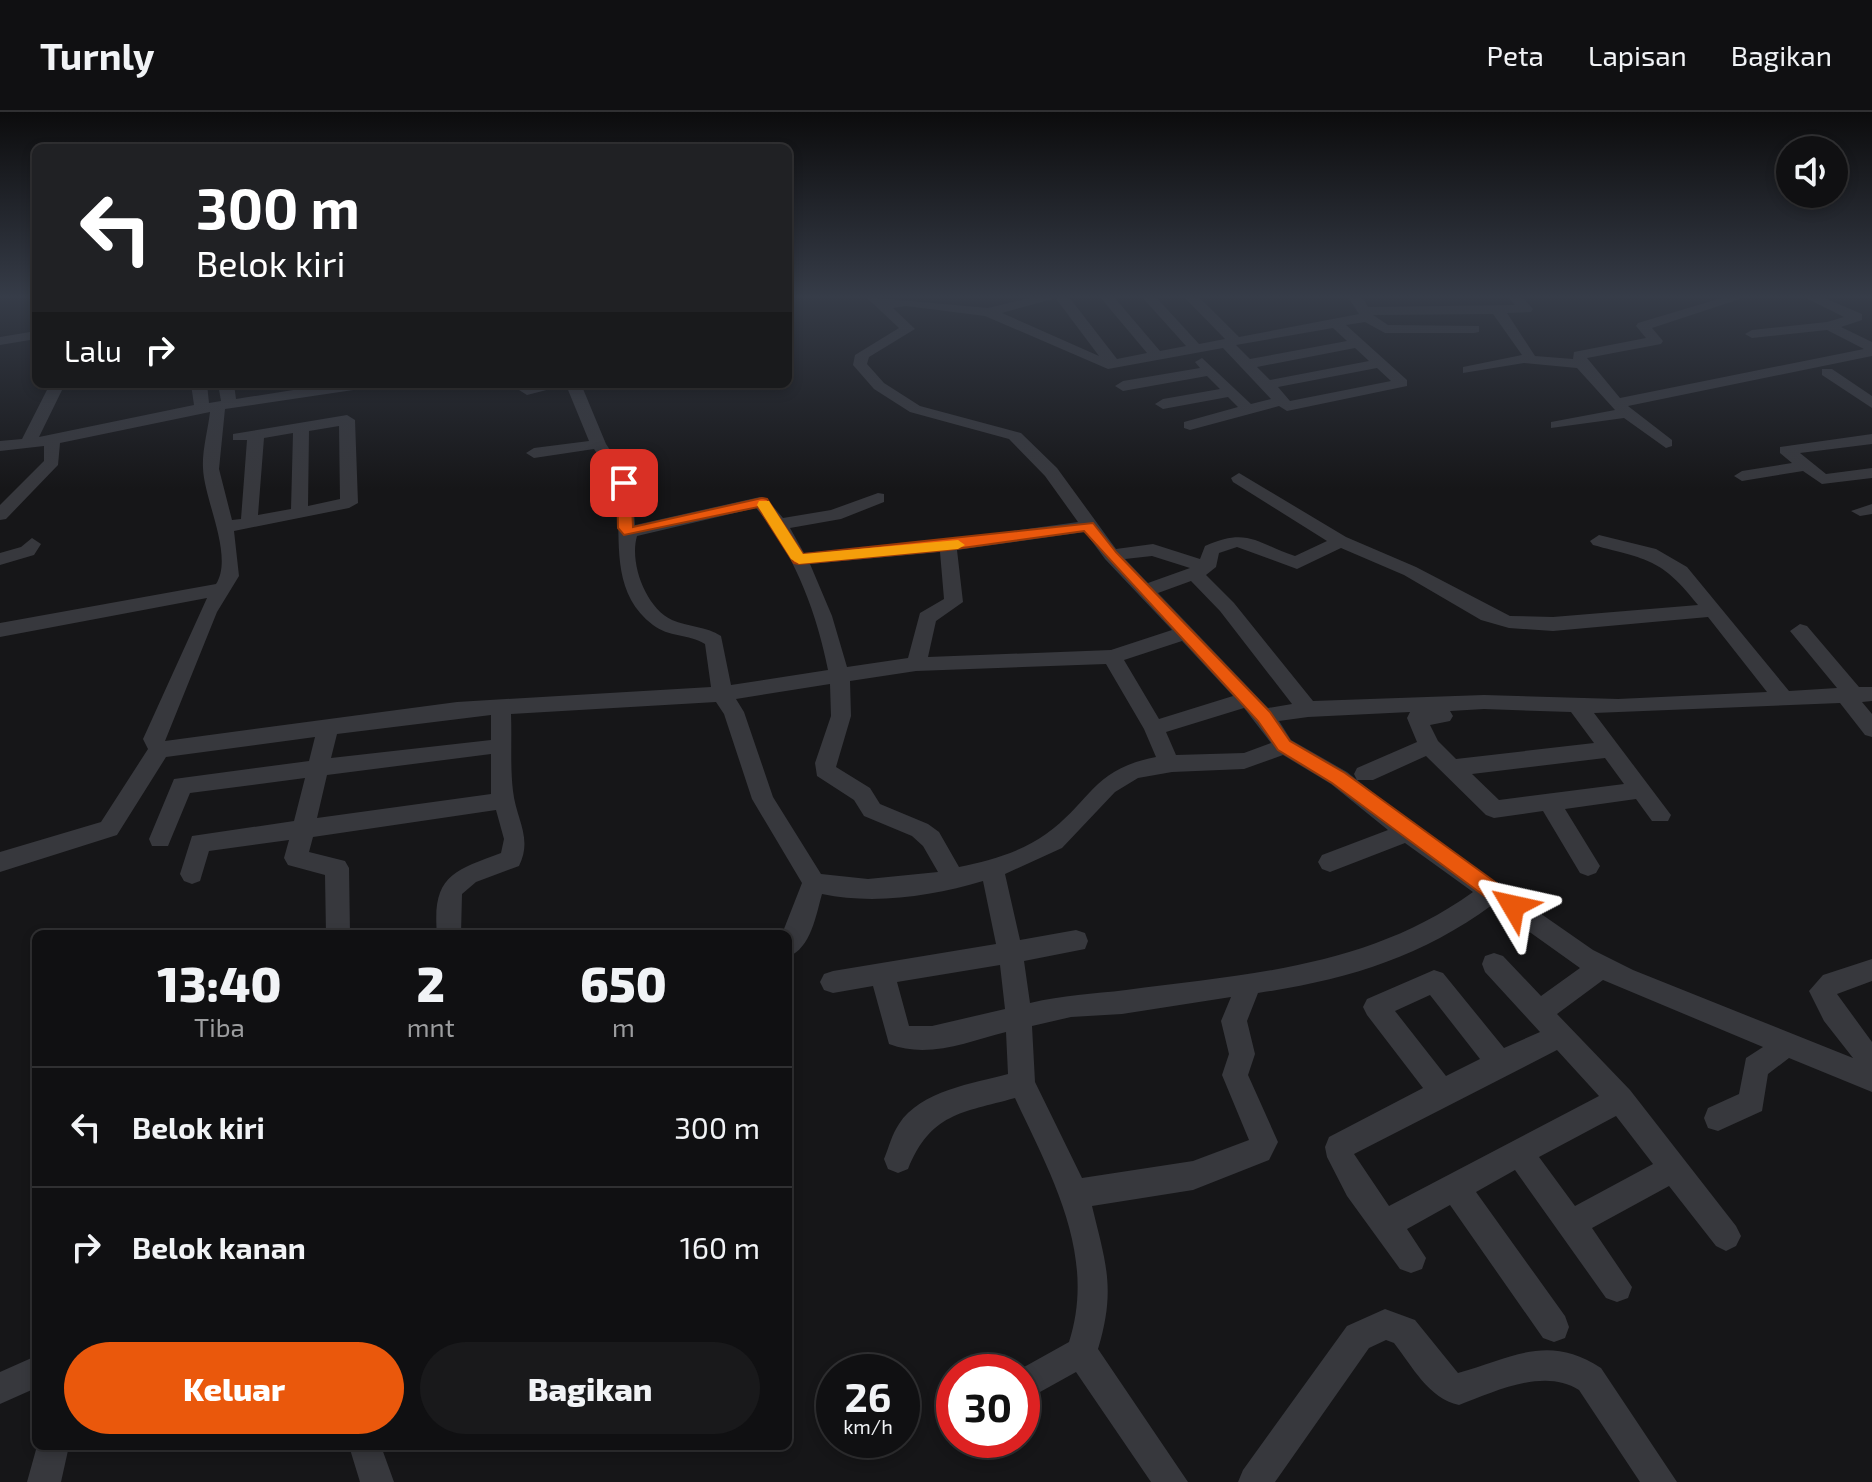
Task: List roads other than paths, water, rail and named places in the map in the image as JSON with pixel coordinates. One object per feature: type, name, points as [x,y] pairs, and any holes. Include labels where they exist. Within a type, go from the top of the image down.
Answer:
[{"type":"street","points":[[861,361],[860,365],[870,378],[915,409],[1015,436],[1051,472],[1111,555],[1264,716],[1284,746],[1339,778],[1407,832],[1601,967],[1872,1079]]},
{"type":"street","points":[[1106,361],[1113,364],[1130,361]]},
{"type":"street","points":[[1202,361],[1246,407]]},
{"type":"street","points":[[1245,361],[1287,406],[1402,383],[1379,361]]},
{"type":"street","points":[[1247,364],[1263,361]]},
{"type":"street","points":[[1468,370],[1514,361]]},
{"type":"street","points":[[1546,361],[1581,364],[1623,408],[1666,443]]},
{"type":"street","points":[[1557,425],[1814,361]]},
{"type":"street","points":[[1267,385],[1381,363]]},
{"type":"street","points":[[1123,386],[1210,371]]},
{"type":"street","points":[[1827,372],[1872,403]]},
{"type":"street","points":[[28,442],[55,388]]},
{"type":"street","points":[[202,388],[216,407]]},
{"type":"street","points":[[159,750],[154,739],[208,612],[230,576],[225,527],[211,469],[216,407],[224,388]]},
{"type":"street","points":[[0,446],[52,440],[110,425],[335,388]]},
{"type":"street","points":[[527,390],[538,388]]},
{"type":"street","points":[[575,388],[598,444],[624,483],[626,528],[629,532],[624,557],[628,571],[657,619],[714,641],[721,673],[721,694],[734,712],[763,799],[814,882],[852,891],[909,886],[992,868],[1029,857],[1057,839],[1100,790],[1127,773],[1169,763],[1245,761],[1284,746]]},
{"type":"street","points":[[1163,404],[1230,392]]},
{"type":"street","points":[[1190,425],[1233,417],[1246,407],[1283,401]]},
{"type":"street","points":[[225,527],[349,503],[347,420],[248,436],[249,522]]},
{"type":"street","points":[[299,513],[301,427]]},
{"type":"street","points":[[1872,439],[1786,450],[1822,479],[1872,473]]},
{"type":"street","points":[[0,515],[52,462],[52,440]]},
{"type":"street","points":[[534,453],[598,444]]},
{"type":"street","points":[[1742,476],[1806,466]]},
{"type":"street","points":[[1239,478],[1340,541],[1410,571],[1488,615],[1509,622],[1553,624],[1676,616],[1714,610]]},
{"type":"street","points":[[779,524],[835,515],[878,498]]},
{"type":"street","points":[[629,532],[756,502],[764,503],[799,559],[821,608],[839,677],[839,726],[825,770],[862,794],[872,810],[920,830],[931,839],[952,876]]},
{"type":"street","points":[[799,559],[948,546],[1088,526]]},
{"type":"street","points":[[1144,591],[1200,570],[1211,550],[1241,540],[1258,543],[1297,563],[1340,541]]},
{"type":"street","points":[[1599,541],[1666,560],[1681,571],[1784,698]]},
{"type":"street","points":[[0,559],[28,551],[32,544]]},
{"type":"street","points":[[916,664],[927,618],[954,602],[948,546]]},
{"type":"street","points":[[1111,555],[1153,550],[1200,570],[1268,663],[1308,709]]},
{"type":"street","points":[[0,630],[222,589]]},
{"type":"street","points":[[1800,631],[1857,695],[1872,729]]},
{"type":"street","points":[[159,750],[501,707],[721,694],[916,664],[1112,657],[1185,633]]},
{"type":"street","points":[[1112,657],[1154,728],[1169,763]]},
{"type":"street","points":[[1641,790],[1494,809],[1429,746],[1417,718],[1857,695]]},
{"type":"street","points":[[1154,728],[1246,700]]},
{"type":"street","points":[[1264,716],[1308,709],[1484,702],[1579,708],[1660,815]]},
{"type":"street","points":[[449,930],[446,897],[453,887],[466,876],[511,859],[515,850],[502,793],[501,707]]},
{"type":"street","points":[[328,728],[296,858],[337,868],[338,930]]},
{"type":"street","points":[[1365,774],[1429,746]]},
{"type":"street","points":[[160,839],[182,785],[487,747]]},
{"type":"street","points":[[1451,768],[1610,749]]},
{"type":"street","points":[[0,862],[109,829],[159,750]]},
{"type":"street","points":[[1549,802],[1588,866]]},
{"type":"street","points":[[192,874],[200,843],[491,803]]},
{"type":"street","points":[[1330,862],[1407,832]]},
{"type":"street","points":[[992,868],[1010,951],[1020,1018],[1022,1083],[1074,1193],[1095,1279],[1092,1317],[1081,1352],[1040,1376]]},
{"type":"street","points":[[792,940],[799,930],[814,882]]},
{"type":"street","points":[[882,973],[898,1035],[905,1039],[932,1038],[1071,1005],[1122,1002],[1327,972],[1368,959],[1449,923],[1493,891]]},
{"type":"street","points":[[833,982],[1076,941]]},
{"type":"street","points":[[1494,964],[1563,1034],[1620,1099],[1726,1236]]},
{"type":"street","points":[[1541,1011],[1601,967]]},
{"type":"street","points":[[1872,970],[1832,983],[1822,991],[1833,1013],[1872,1062]]},
{"type":"street","points":[[1442,1092],[1376,1007],[1434,981],[1500,1064]]},
{"type":"street","points":[[1074,1193],[1205,1173],[1259,1150],[1264,1142],[1235,1075],[1242,1054],[1234,1021],[1250,983]]},
{"type":"street","points":[[1411,1258],[1388,1223],[1354,1184],[1340,1157],[1339,1147],[1442,1092],[1563,1034]]},
{"type":"street","points":[[1718,1118],[1752,1102],[1755,1067],[1778,1052],[1783,1043]]},
{"type":"street","points":[[898,1159],[909,1132],[922,1120],[978,1096],[1022,1083]]},
{"type":"street","points":[[1388,1223],[1620,1099]]},
{"type":"street","points":[[1519,1153],[1617,1287]]},
{"type":"street","points":[[1571,1224],[1673,1168]]},
{"type":"street","points":[[1455,1187],[1554,1327]]},
{"type":"street","points":[[1255,1482],[1358,1337],[1370,1328],[1385,1324],[1404,1331],[1449,1387],[1459,1389],[1520,1370],[1565,1363],[1578,1368],[1590,1379],[1660,1482]]},
{"type":"street","points":[[1081,1352],[1171,1482]]},
{"type":"street","points":[[0,1388],[32,1374]]},
{"type":"street","points":[[44,1482],[52,1450]]},
{"type":"street","points":[[366,1450],[377,1482]]}]
